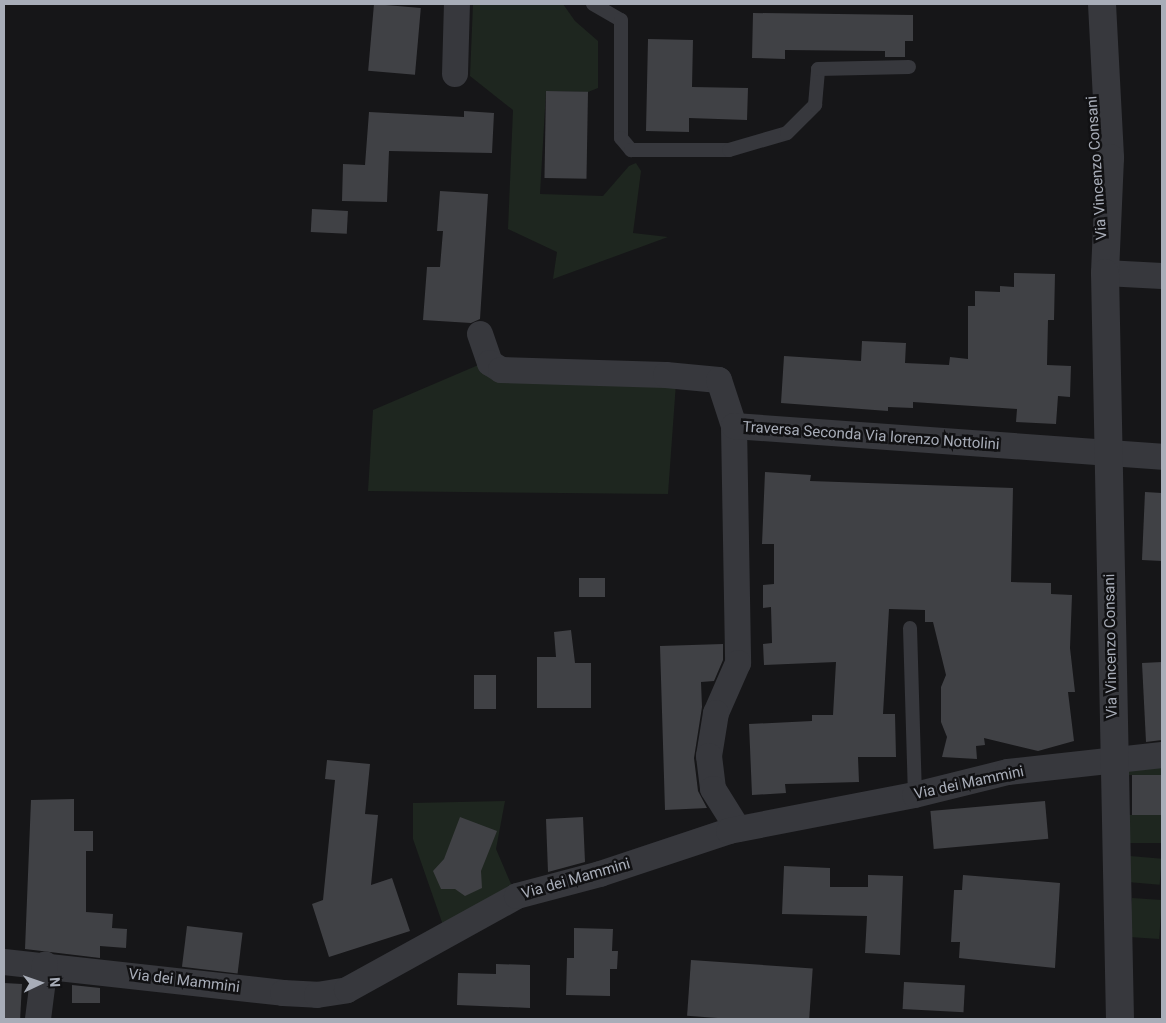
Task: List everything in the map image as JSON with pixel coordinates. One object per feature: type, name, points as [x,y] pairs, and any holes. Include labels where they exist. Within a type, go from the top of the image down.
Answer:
[{"type":"street","points":[[455,74],[457,4]]},
{"type":"street","name":"Via Vincenzo Consani","points":[[1100,4],[1091,109],[1104,273],[1120,1019]]},
{"type":"street","points":[[1104,273],[1162,276]]},
{"type":"street","name":"Traversa Seconda Via lorenzo Nottolini","points":[[480,334],[490,362],[501,370],[666,375],[720,380],[734,426],[1108,453]]},
{"type":"street","points":[[734,426],[738,663],[716,713],[709,756],[713,789],[738,829]]},
{"type":"street","points":[[1108,453],[1162,457]]},
{"type":"street","name":"Via dei Mammini","points":[[4,962],[45,964],[283,993],[317,995],[347,990],[517,896],[600,874],[738,829],[915,795],[1008,772],[1162,755]]},
{"type":"street","points":[[38,1019],[45,964]]},
{"type":"lane","points":[[593,4],[621,20],[621,138],[631,150],[729,150],[787,133],[814,105],[818,69],[909,67]]},
{"type":"lane","points":[[910,628],[915,795]]},
{"type":"shaded area","points":[[473,4],[563,4],[575,21],[598,41],[598,88],[588,92],[546,91],[540,194],[603,196],[629,166],[636,163],[641,171],[633,233],[668,237],[553,279],[557,252],[508,229],[513,110],[470,76]]},
{"type":"shaded area","points":[[483,363],[676,383],[668,494],[368,491],[373,410]]},
{"type":"shaded area","points":[[1129,763],[1162,763],[1162,775],[1129,775]]},
{"type":"shaded area","points":[[505,801],[496,849],[514,891],[444,928],[413,839],[413,803]]},
{"type":"shaded area","points":[[1128,815],[1162,815],[1162,843],[1128,843]]},
{"type":"shaded area","points":[[1130,856],[1162,859],[1160,885],[1128,882]]},
{"type":"shaded area","points":[[1132,898],[1162,900],[1159,939],[1129,937]]},
{"type":"building","points":[[374,4],[421,8],[415,75],[368,71]]},
{"type":"building","points":[[753,13],[913,15],[913,41],[905,41],[905,57],[885,57],[885,51],[785,50],[785,59],[752,58]]},
{"type":"building","points":[[648,39],[693,40],[692,87],[748,88],[747,120],[689,118],[689,132],[646,131]]},
{"type":"building","points":[[546,91],[588,92],[586,179],[544,178]]},
{"type":"building","points":[[464,111],[494,113],[492,153],[389,151],[387,202],[342,201],[343,164],[365,165],[369,112],[464,117]]},
{"type":"building","points":[[440,191],[488,194],[480,319],[471,323],[423,320],[427,267],[440,267],[443,231],[437,231]]},
{"type":"building","points":[[312,209],[348,211],[347,234],[311,232]]},
{"type":"building","points":[[1014,273],[1055,274],[1054,320],[1048,320],[1047,365],[1071,366],[1070,397],[1058,396],[1056,424],[1016,422],[1017,409],[913,402],[913,408],[888,407],[888,411],[781,403],[784,356],[861,361],[862,341],[906,343],[905,363],[949,365],[950,357],[968,359],[968,306],[975,306],[975,291],[1000,292],[1000,286],[1014,287]]},
{"type":"building","points":[[765,472],[811,475],[810,481],[1013,488],[1011,582],[1051,583],[1051,594],[1072,595],[1070,648],[1075,692],[1068,692],[1074,741],[1038,751],[984,738],[985,745],[976,746],[977,759],[942,757],[947,737],[941,722],[941,687],[946,675],[933,622],[925,622],[925,610],[889,609],[883,714],[895,714],[896,757],[858,757],[859,782],[785,784],[786,793],[752,795],[749,724],[812,721],[812,715],[833,715],[836,662],[764,665],[763,644],[772,643],[771,607],[763,608],[763,585],[774,584],[774,544],[762,544]]},
{"type":"building","points":[[1145,492],[1162,493],[1162,561],[1142,560]]},
{"type":"building","points":[[579,578],[605,578],[605,597],[579,597]]},
{"type":"building","points":[[571,630],[575,663],[591,663],[591,708],[537,708],[537,657],[556,657],[554,632]]},
{"type":"building","points":[[723,644],[723,660],[714,681],[701,682],[702,707],[694,758],[698,791],[707,808],[665,810],[660,646]]},
{"type":"building","points":[[1162,662],[1162,740],[1146,742],[1142,663]]},
{"type":"building","points":[[474,675],[496,675],[496,709],[474,709]]},
{"type":"building","points":[[327,760],[370,764],[365,814],[378,815],[371,885],[392,878],[410,931],[329,957],[312,904],[323,900],[335,780],[325,779]]},
{"type":"building","points":[[1132,775],[1162,775],[1162,815],[1132,815]]},
{"type":"building","points":[[74,799],[74,831],[93,831],[93,851],[86,851],[86,912],[113,914],[112,928],[127,929],[126,948],[100,946],[100,958],[25,949],[31,800]]},
{"type":"building","points":[[1045,801],[1048,839],[934,849],[930,811]]},
{"type":"building","points":[[460,817],[497,831],[481,871],[482,888],[465,896],[455,889],[441,889],[433,871],[444,859]]},
{"type":"building","points":[[583,817],[585,862],[548,872],[546,819]]},
{"type":"building","points":[[784,866],[830,868],[830,887],[868,887],[868,875],[903,876],[900,955],[865,953],[867,916],[782,914]]},
{"type":"building","points":[[963,875],[1060,883],[1055,968],[959,958],[960,942],[951,942],[954,890],[962,890]]},
{"type":"building","points":[[187,926],[243,933],[238,974],[182,967]]},
{"type":"building","points":[[574,928],[613,929],[612,951],[618,951],[617,969],[610,969],[610,996],[566,995],[567,958],[574,958]]},
{"type":"building","points":[[691,960],[813,969],[809,1019],[732,1019],[687,1016]]},
{"type":"building","points":[[496,964],[530,965],[530,1008],[457,1005],[458,973],[496,974]]},
{"type":"building","points":[[904,982],[965,985],[964,1012],[903,1009]]},
{"type":"building","points":[[4,983],[22,984],[20,1019],[4,1019]]},
{"type":"building","points":[[72,985],[100,988],[100,1003],[72,1003]]}]
